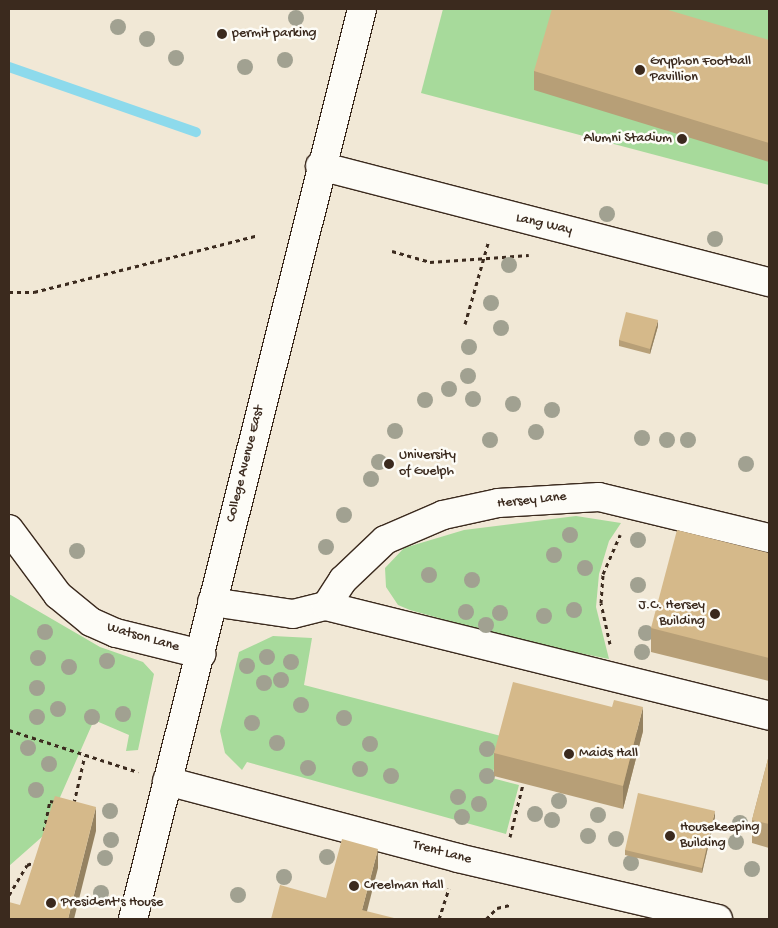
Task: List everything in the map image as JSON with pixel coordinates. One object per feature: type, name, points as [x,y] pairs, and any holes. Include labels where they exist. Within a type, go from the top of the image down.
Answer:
[{"type":"street","name":"College Avenue East","points":[[133,919],[320,166],[362,9]]},
{"type":"street","name":"Lang Way","points":[[320,166],[769,282]]},
{"type":"street","name":"Hersey Lane","points":[[326,606],[343,580],[386,540],[443,515],[562,497],[634,502],[769,538]]},
{"type":"street","name":"Watson Lane","points":[[9,530],[58,595],[91,622],[116,633],[200,654]]},
{"type":"street","points":[[212,602],[293,614],[326,606],[769,716]]},
{"type":"street","name":"Trent Lane","points":[[167,781],[458,858],[718,919]]},
{"type":"path","points":[[465,324],[497,213]]},
{"type":"path","points":[[9,292],[34,292],[256,236]]},
{"type":"path","points":[[392,251],[430,262],[485,256],[534,256]]},
{"type":"path","points":[[623,679],[606,634],[601,603],[604,574],[634,502]]},
{"type":"path","points":[[9,730],[167,781]]},
{"type":"path","points":[[43,834],[50,800],[73,806],[85,755]]},
{"type":"path","points":[[510,837],[523,784]]},
{"type":"path","points":[[9,895],[27,865],[38,860],[40,851]]},
{"type":"shaded area","name":"University of Guelph","points":[[9,9],[769,9],[769,919],[9,919]]},
{"type":"green space","name":"Alumni Stadium","points":[[443,9],[769,9],[769,185],[421,93]]},
{"type":"green space","points":[[576,516],[621,523],[609,541],[599,574],[596,607],[609,659],[524,642],[410,610],[398,605],[386,587],[385,568],[404,548],[464,530]]},
{"type":"green space","points":[[9,594],[100,647],[143,662],[154,674],[138,750],[126,751],[129,735],[94,720],[43,836],[9,866]]},
{"type":"green space","points":[[273,636],[312,638],[304,685],[501,736],[492,778],[519,785],[506,834],[247,762],[242,770],[225,753],[220,731],[239,652]]},
{"type":"building","name":"Gryphon Football Pavillion","points":[[552,9],[665,9],[769,40],[769,143],[534,71]]},
{"type":"building","points":[[626,312],[658,320],[650,349],[619,340]]},
{"type":"building","name":"J.C. Hersey Building","points":[[677,530],[769,553],[769,658],[651,628]]},
{"type":"building","name":"Maids Hall","points":[[513,682],[612,707],[614,700],[643,707],[623,786],[494,753]]},
{"type":"building","points":[[769,755],[769,824],[752,820]]},
{"type":"building","name":"Housekeeping Building","points":[[638,793],[715,811],[702,868],[625,850]]},
{"type":"building","points":[[55,796],[96,807],[68,919],[9,919],[9,902],[20,905]]},
{"type":"building","points":[[342,839],[378,849],[362,910],[398,919],[271,919],[280,885],[326,898]]},
{"type":"waterway","points":[[9,67],[196,132]]},
{"type":"place","name":"permit parking","points":[[222,34]]},
{"type":"place","name":"Gryphon Football Pavillion","points":[[640,70]]},
{"type":"place","name":"Alumni Stadium","points":[[682,139]]},
{"type":"place","name":"University of Guelph","points":[[389,464]]},
{"type":"place","name":"J.C. Hersey Building","points":[[715,614]]},
{"type":"place","name":"Maids Hall","points":[[569,754]]},
{"type":"place","name":"Housekeeping Building","points":[[670,836]]},
{"type":"place","name":"Creelman Hall","points":[[354,886]]},
{"type":"place","name":"President's House","points":[[51,903]]}]
